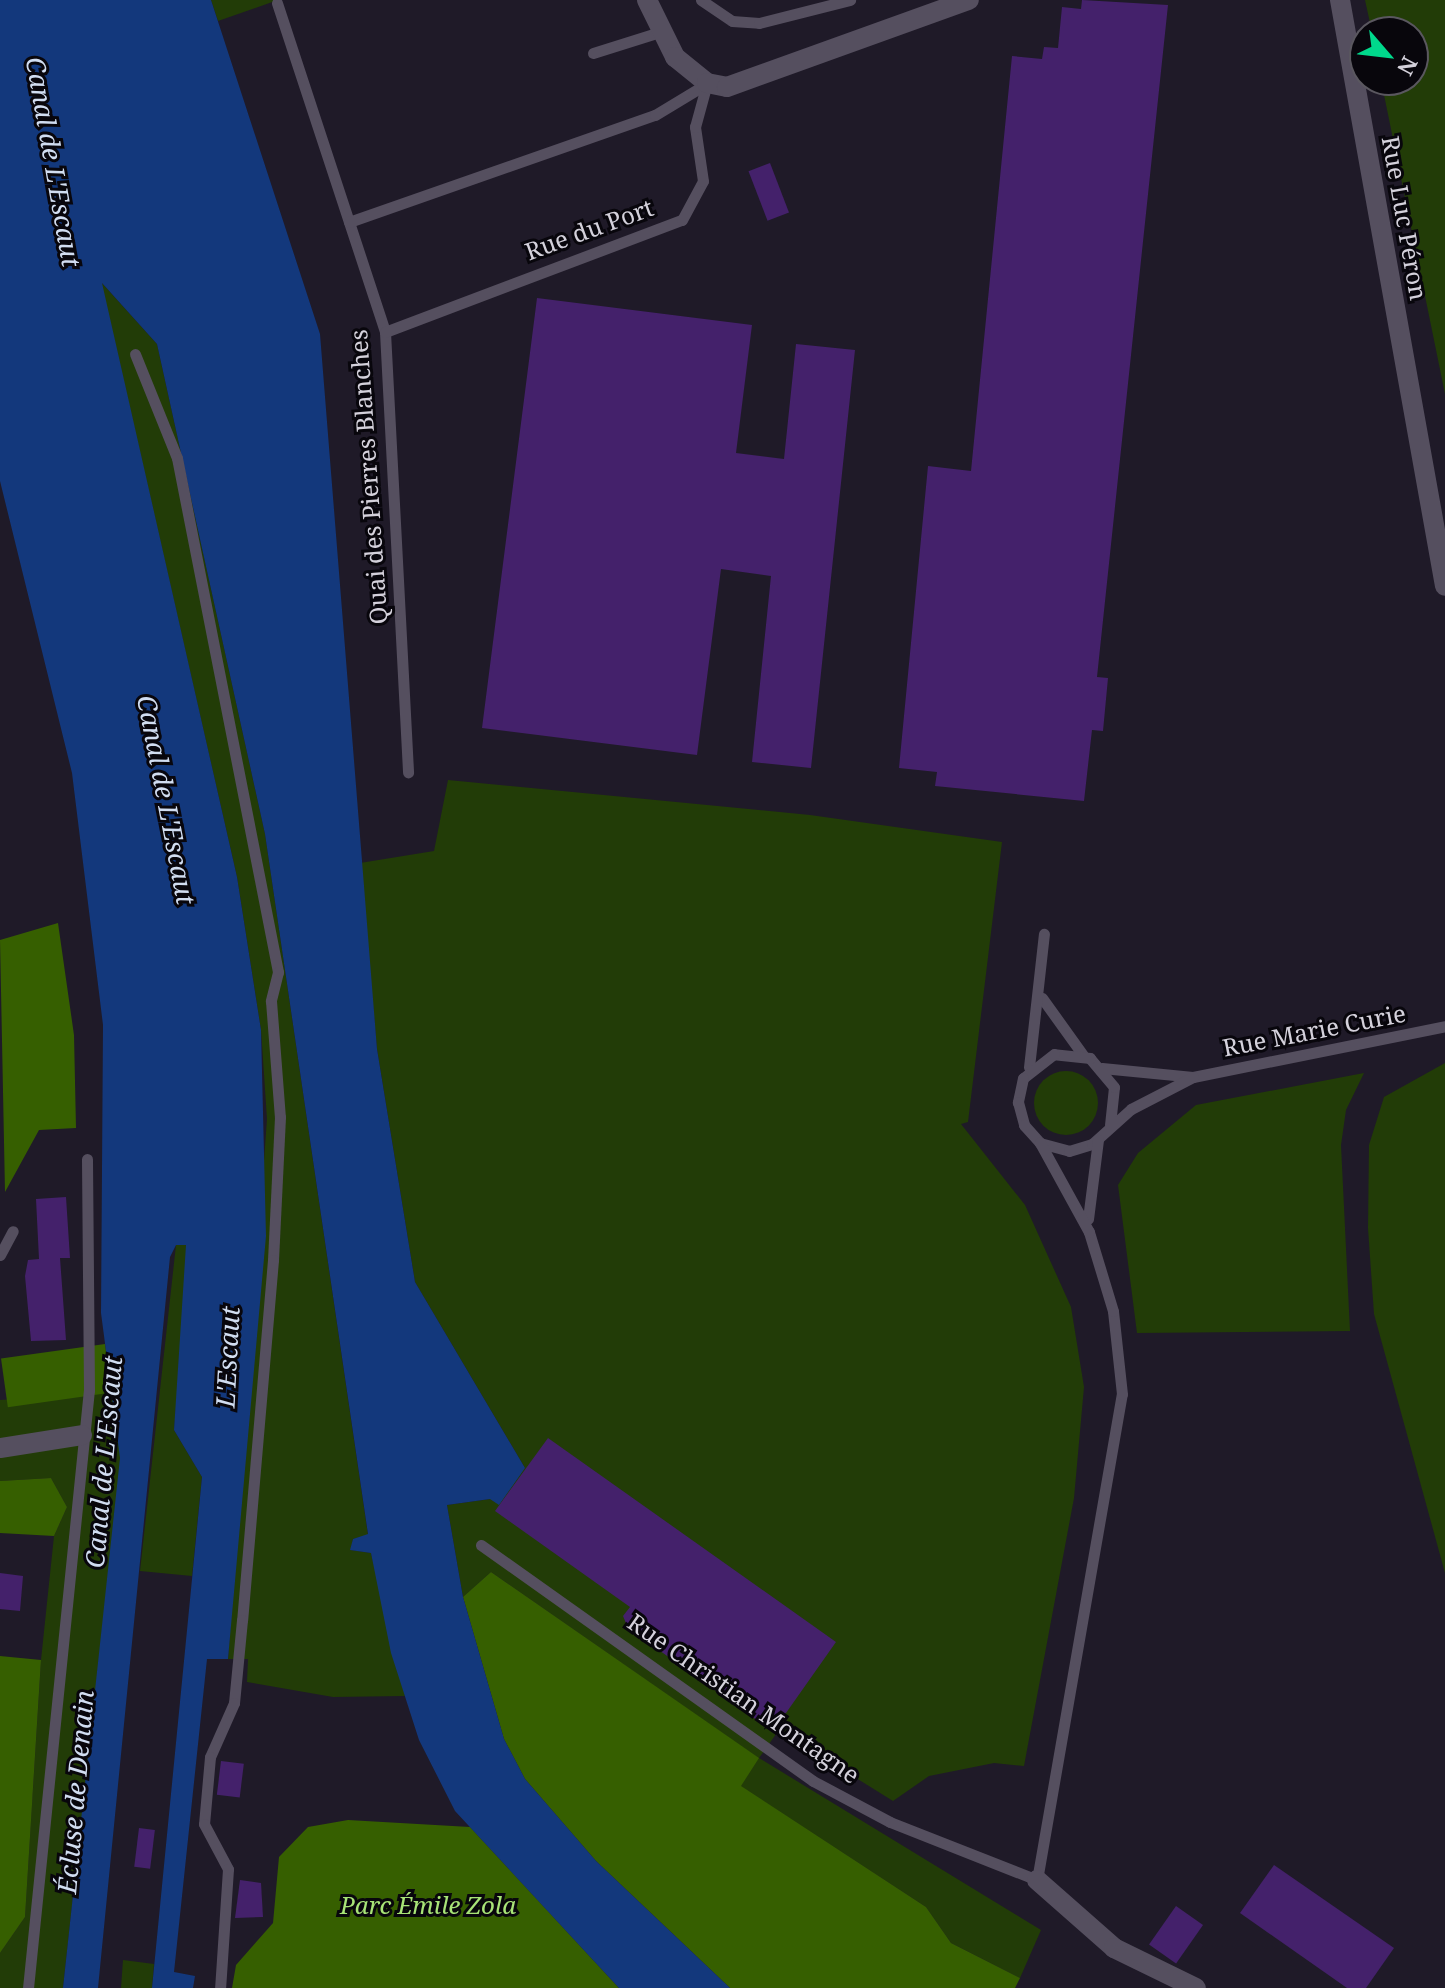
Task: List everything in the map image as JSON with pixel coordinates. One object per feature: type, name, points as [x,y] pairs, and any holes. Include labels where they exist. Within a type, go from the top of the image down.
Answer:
[{"type":"street","points":[[647,0],[660,32],[675,57],[707,83],[741,85],[969,0]]},
{"type":"street","name":"Rue Luc Péron","points":[[1340,0],[1445,586]]},
{"type":"street","points":[[0,1448],[82,1435]]},
{"type":"street","name":"Rue Christian Montagne","points":[[1037,1880],[1114,1948],[1196,1988]]},
{"type":"lane","points":[[701,0],[732,21],[759,23],[850,0]]},
{"type":"lane","name":"Quai des Pierres Blanches","points":[[277,3],[385,332],[408,772]]},
{"type":"lane","points":[[593,53],[660,32]]},
{"type":"lane","points":[[349,222],[655,115],[707,83]]},
{"type":"lane","name":"Rue du Port","points":[[385,332],[682,220],[703,181],[695,127],[707,83]]},
{"type":"lane","points":[[135,354],[177,458],[278,972],[271,1001],[280,1117],[273,1260],[234,1703],[210,1757],[204,1824],[228,1869],[220,1988]]},
{"type":"lane","points":[[1037,1880],[1122,1394],[1113,1311],[1089,1232],[1040,1143],[1018,1110],[1041,995],[1044,934]]},
{"type":"lane","points":[[1041,995],[1084,1055],[1102,1068],[1115,1095],[1110,1125],[1098,1140],[1087,1194],[1089,1232]]},
{"type":"lane","name":"Rue Marie Curie","points":[[1102,1068],[1193,1077],[1445,1026]]},
{"type":"lane","points":[[1028,1072],[1054,1054],[1084,1055]]},
{"type":"lane","name":"Rue Marie Curie","points":[[1110,1125],[1193,1077]]},
{"type":"lane","points":[[1040,1143],[1069,1151],[1098,1140]]},
{"type":"lane","points":[[28,1988],[91,1356],[87,1159]]},
{"type":"lane","points":[[0,1255],[13,1231]]},
{"type":"lane","name":"Rue Christian Montagne","points":[[481,1545],[821,1786],[890,1822],[1037,1880]]},
{"type":"green space","points":[[211,0],[278,0],[218,21]]},
{"type":"green space","points":[[1365,0],[1445,0],[1445,394],[1384,96],[1429,96],[1429,16],[1368,16]]},
{"type":"green space","points":[[101,282],[157,344],[265,834],[368,1535],[353,1539],[351,1550],[371,1553],[405,1696],[333,1697],[247,1682],[248,1659],[228,1659],[267,1119],[261,1030],[237,877]]},
{"type":"green space","points":[[448,780],[810,815],[1002,842],[968,1122],[961,1124],[1025,1205],[1071,1307],[1084,1387],[1074,1498],[1024,1766],[994,1763],[929,1776],[893,1801],[779,1730],[759,1758],[1041,1930],[1020,1978],[951,1943],[926,1907],[740,1786],[758,1758],[491,1572],[463,1597],[447,1505],[490,1499],[525,1468],[415,1282],[377,1049],[360,863],[434,851]]},
{"type":"green space","points":[[58,923],[74,1035],[76,1128],[39,1130],[5,1192],[0,940]]},
{"type":"green space","points":[[1445,1063],[1445,1573],[1374,1314],[1368,1228],[1369,1145],[1384,1097]]},
{"type":"green space","points":[[1066,1071],[1084,1077],[1092,1085],[1098,1103],[1092,1121],[1084,1129],[1066,1135],[1048,1129],[1040,1121],[1034,1103],[1040,1085],[1048,1077]]},
{"type":"green space","points":[[1364,1073],[1346,1110],[1341,1145],[1350,1331],[1137,1333],[1118,1185],[1138,1153],[1196,1105]]},
{"type":"green space","points":[[176,1245],[186,1245],[190,1256],[174,1430],[202,1477],[192,1576],[140,1571]]},
{"type":"green space","points":[[105,1344],[112,1393],[8,1407],[1,1359]]},
{"type":"green space","points":[[112,1393],[121,1458],[63,1988],[0,1988],[0,1953],[25,1917],[41,1660],[54,1536],[67,1507],[51,1478],[0,1481],[0,1400]]},
{"type":"green space","points":[[51,1478],[67,1507],[54,1536],[0,1533],[0,1481]]},
{"type":"green space","points":[[491,1572],[759,1758],[741,1786],[926,1907],[951,1943],[1020,1978],[1015,1988],[730,1988],[596,1861],[525,1779],[504,1739],[463,1597]]},
{"type":"green space","points":[[0,1656],[41,1660],[25,1917],[0,1953]]},
{"type":"green space","name":"Parc Émile Zola","points":[[348,1820],[470,1827],[619,1988],[232,1988],[236,1965],[273,1923],[279,1857],[308,1827]]},
{"type":"green space","points":[[123,1960],[154,1964],[152,1988],[121,1988]]},
{"type":"water","points":[[0,0],[211,0],[320,334],[377,1049],[415,1282],[525,1468],[499,1505],[490,1499],[447,1505],[463,1597],[504,1739],[525,1779],[596,1861],[730,1988],[619,1988],[455,1811],[419,1740],[391,1653],[371,1553],[350,1550],[353,1539],[368,1534],[265,834],[157,344],[102,283],[237,877],[261,1030],[266,1236],[228,1659],[207,1659],[174,1972],[195,1976],[193,1988],[152,1988],[202,1477],[174,1430],[186,1245],[176,1245],[170,1257],[98,1988],[63,1988],[120,1458],[101,1313],[103,1025],[72,773],[0,481]]},
{"type":"building","points":[[1082,0],[1168,5],[1097,677],[1108,678],[1103,731],[1092,730],[1084,801],[935,786],[937,772],[899,768],[928,466],[971,471],[1012,56],[1042,59],[1044,47],[1058,48],[1062,7],[1081,9]]},
{"type":"building","points":[[770,163],[789,212],[768,221],[749,171]]},
{"type":"building","points":[[537,298],[752,325],[736,453],[784,459],[796,344],[855,350],[811,768],[752,762],[771,576],[721,569],[697,755],[482,728]]},
{"type":"building","points":[[66,1197],[70,1258],[60,1258],[66,1340],[31,1341],[25,1276],[28,1260],[39,1259],[36,1199]]},
{"type":"building","points":[[548,1438],[836,1642],[786,1713],[761,1723],[628,1628],[623,1616],[630,1607],[495,1511]]},
{"type":"building","points":[[0,1573],[23,1576],[20,1611],[0,1609]]},
{"type":"building","points":[[221,1761],[244,1764],[240,1798],[217,1795]]},
{"type":"building","points":[[139,1828],[155,1830],[150,1869],[134,1867]]},
{"type":"building","points":[[1274,1865],[1394,1948],[1366,1988],[1347,1988],[1240,1913]]},
{"type":"building","points":[[240,1880],[261,1883],[263,1917],[235,1918]]},
{"type":"building","points":[[1176,1906],[1203,1925],[1176,1963],[1149,1945]]},
{"type":"water label","name":"Canal de L'Escaut","points":[[53,162]]},
{"type":"water label","name":"Canal de L'Escaut","points":[[166,800]]},
{"type":"water label","name":"L'Escaut","points":[[228,1357]]},
{"type":"water label","name":"Canal de L'Escaut","points":[[104,1462]]},
{"type":"water label","name":"Écluse de Denain","points":[[76,1792]]}]
